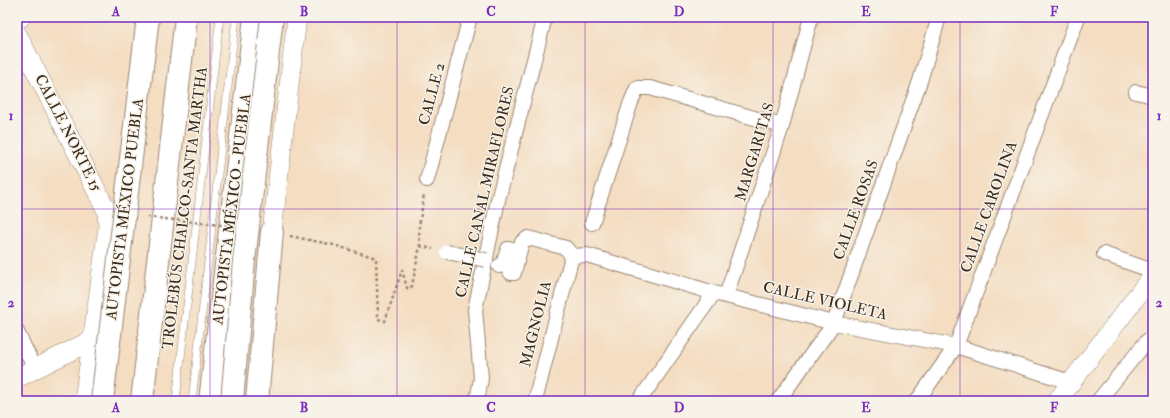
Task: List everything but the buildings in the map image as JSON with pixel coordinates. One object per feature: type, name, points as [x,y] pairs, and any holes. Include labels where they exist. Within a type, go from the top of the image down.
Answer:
[{"type":"highway","name":"AUTOPISTA MÉXICO PUEBLA","points":[[102,401],[148,17]]},
{"type":"highway","points":[[142,401],[186,17]]},
{"type":"highway","name":"AUTOPISTA MÉXICO - PUEBLA","points":[[210,401],[255,17]]},
{"type":"highway","points":[[232,401],[244,262],[272,17]]},
{"type":"highway","points":[[257,401],[272,232]]},
{"type":"street","points":[[17,20],[22,17]]},
{"type":"street","points":[[272,232],[297,17]]},
{"type":"street","name":"CALLE 2","points":[[427,180],[470,17]]},
{"type":"street","name":"CALLE CANAL MIRAFLORES","points":[[476,401],[481,378],[475,310],[498,200],[545,17]]},
{"type":"street","name":"MARGARITAS","points":[[639,401],[720,294],[782,126],[811,17]]},
{"type":"street","name":"CALLE ROSAS","points":[[778,401],[834,323],[920,81],[939,17]]},
{"type":"street","name":"CALLE CAROLINA","points":[[917,401],[956,346],[1078,17]]},
{"type":"street","name":"CALLE NORTE 15","points":[[17,34],[107,211],[108,227],[92,340]]},
{"type":"street","points":[[592,223],[631,102],[638,88],[650,88],[782,126]]},
{"type":"street","points":[[1136,92],[1153,96]]},
{"type":"street","points":[[447,252],[503,264],[508,249],[513,249],[514,252],[508,269],[512,274],[514,273],[522,242],[528,238],[566,248],[572,256]]},
{"type":"street","points":[[1104,254],[1153,271]]},
{"type":"street","name":"CALLE VIOLETA","points":[[572,256],[587,255],[720,294],[834,323],[956,346],[1070,382]]},
{"type":"street","name":"MAGNOLIA","points":[[535,401],[572,256]]},
{"type":"street","points":[[1057,401],[1153,275]]},
{"type":"street","points":[[17,332],[35,369]]},
{"type":"street","points":[[1098,401],[1150,339]]},
{"type":"street","points":[[17,378],[92,340]]},
{"type":"street","points":[[84,401],[92,340]]},
{"type":"lane","name":"TROLEBÚS CHALCO-SANTA MARTHA","points":[[176,401],[220,17]]},
{"type":"lane","points":[[192,401],[236,17]]},
{"type":"path","points":[[272,232],[334,244],[376,258],[378,318],[385,321],[402,270],[407,288],[409,289],[412,286],[420,246],[419,227],[427,180]]},
{"type":"path","points":[[147,217],[235,227]]}]
